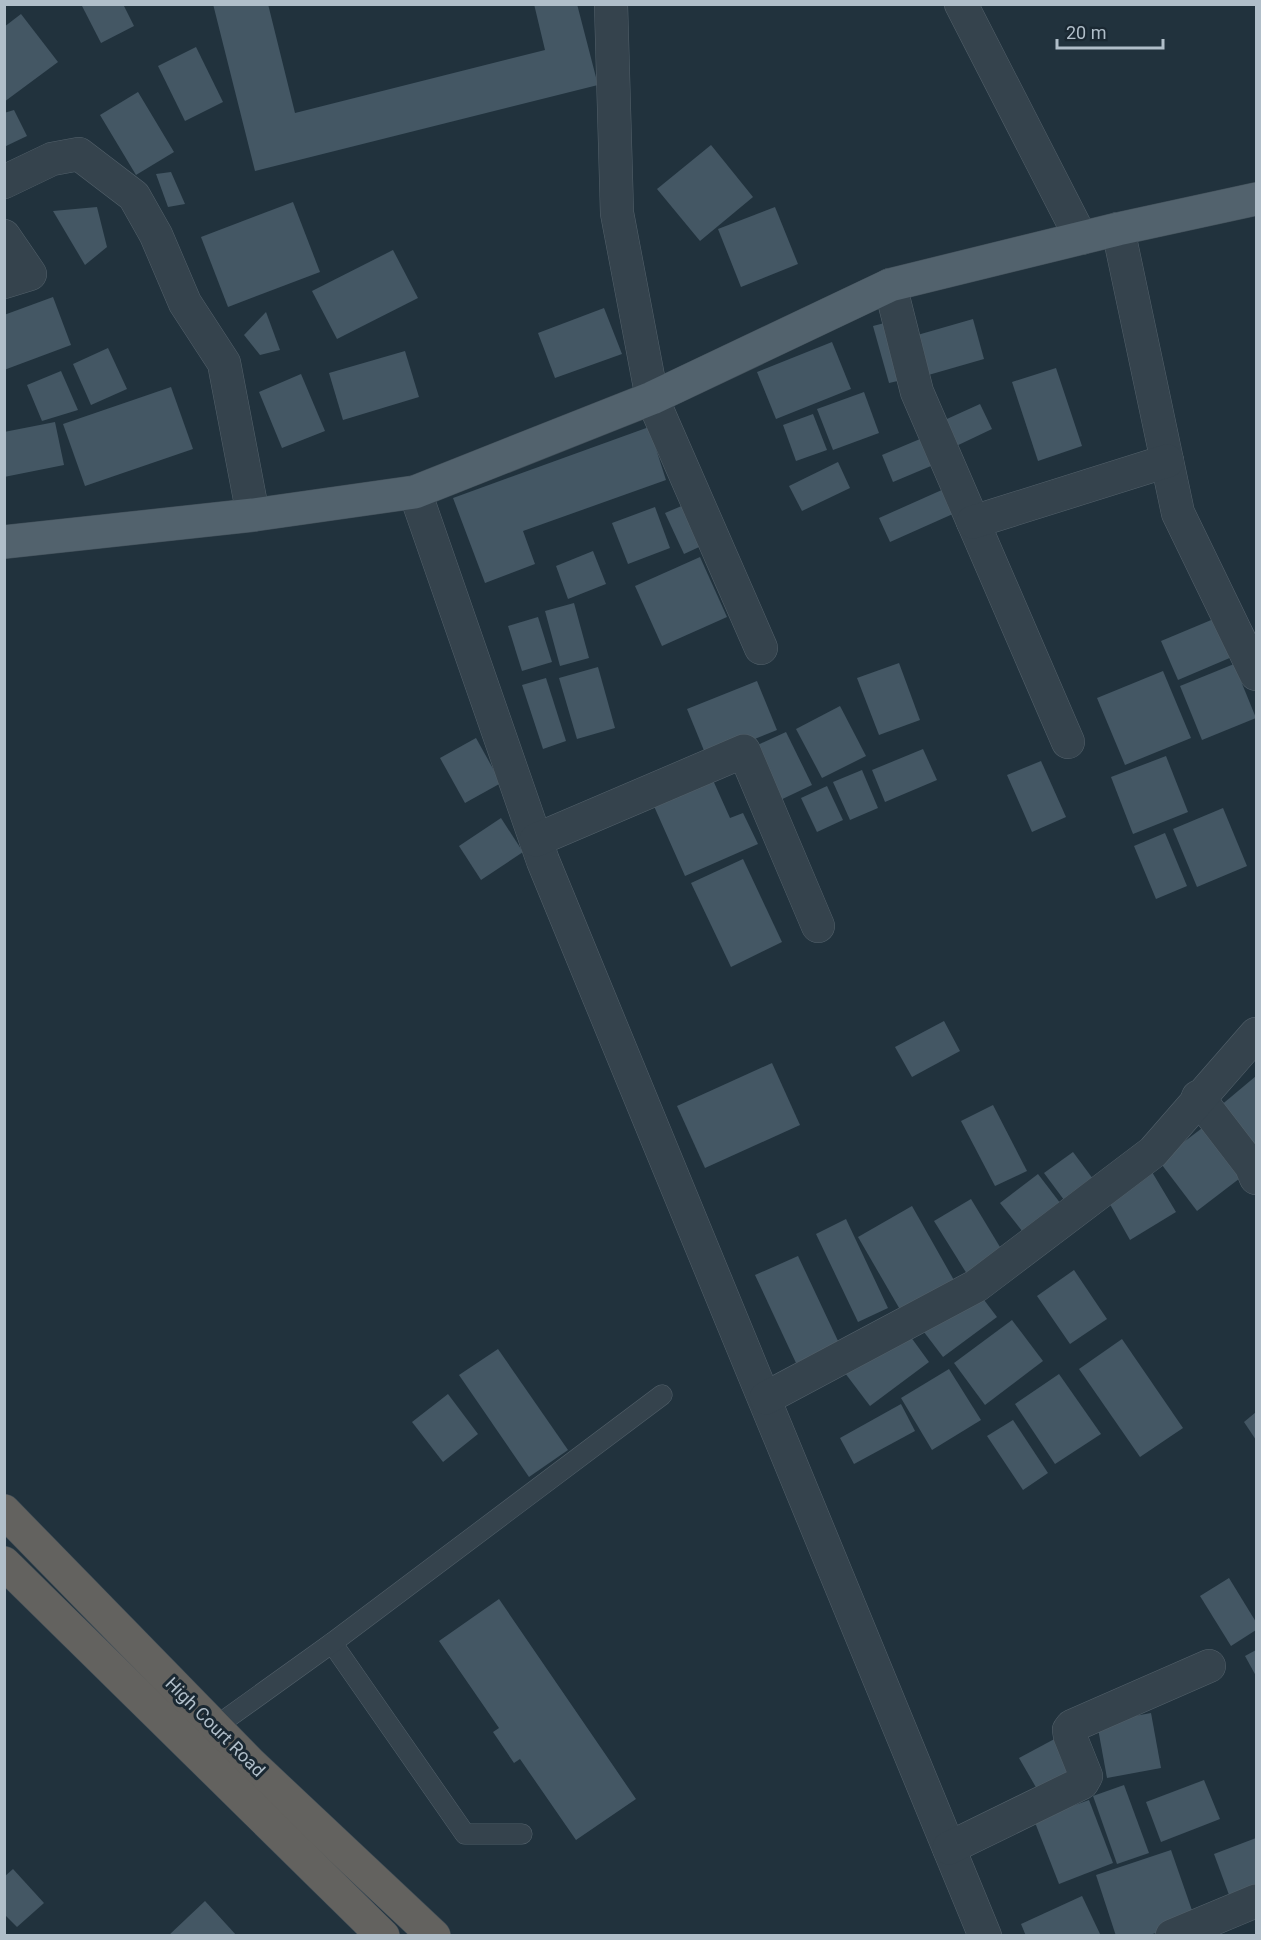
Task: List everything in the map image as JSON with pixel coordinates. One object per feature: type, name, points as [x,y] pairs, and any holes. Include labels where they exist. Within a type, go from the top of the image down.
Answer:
[{"type":"highway","name":"High Court Road","points":[[4,1511],[312,1823],[434,1935]]},
{"type":"highway","name":"High Court Road","points":[[4,1563],[383,1935]]},
{"type":"main road","points":[[4,542],[253,515],[415,492],[652,398],[890,285],[1118,229],[1257,200]]},
{"type":"street","points":[[611,4],[617,213],[652,398],[761,648]]},
{"type":"street","points":[[961,4],[1081,238]]},
{"type":"street","points":[[4,182],[52,159],[80,154],[134,196],[156,235],[185,303],[224,363],[253,515]]},
{"type":"street","points":[[1118,229],[1178,513],[1257,674]]},
{"type":"street","points":[[4,236],[30,274],[4,282]]},
{"type":"street","points":[[890,285],[918,392],[1068,742]]},
{"type":"street","points":[[973,522],[1167,461]]},
{"type":"street","points":[[415,492],[536,840],[985,1935]]},
{"type":"street","points":[[536,840],[744,752],[818,926]]},
{"type":"street","points":[[766,1398],[976,1286],[1153,1152],[1198,1097],[1257,1034]]},
{"type":"street","points":[[1198,1097],[1251,1166],[1257,1178]]},
{"type":"street","points":[[949,1848],[1082,1783],[1086,1776],[1070,1736],[1069,1730],[1072,1726],[1209,1666]]},
{"type":"street","points":[[1172,1935],[1257,1901]]},
{"type":"lane","points":[[215,1727],[332,1643],[662,1395]]},
{"type":"lane","points":[[332,1643],[465,1834],[522,1834]]},
{"type":"building","points":[[81,4],[123,4],[134,26],[101,43]]},
{"type":"building","points":[[213,4],[268,4],[295,113],[545,50],[534,4],[577,4],[598,85],[255,171]]},
{"type":"building","points":[[21,14],[58,62],[4,102],[4,27]]},
{"type":"building","points":[[196,47],[223,102],[185,121],[158,66]]},
{"type":"building","points":[[138,92],[174,152],[136,175],[100,115]]},
{"type":"building","points":[[14,110],[27,136],[4,147],[4,113]]},
{"type":"building","points":[[711,145],[753,197],[700,241],[657,189]]},
{"type":"building","points":[[171,172],[185,204],[168,207],[156,174]]},
{"type":"building","points":[[293,202],[320,272],[228,307],[201,237]]},
{"type":"building","points":[[97,207],[107,247],[85,265],[53,211]]},
{"type":"building","points":[[775,207],[798,264],[741,287],[718,229]]},
{"type":"building","points":[[393,250],[418,298],[337,339],[312,291]]},
{"type":"building","points":[[53,297],[71,345],[4,370],[4,315]]},
{"type":"building","points":[[604,308],[622,354],[555,378],[538,333]]},
{"type":"building","points":[[266,312],[280,350],[260,355],[244,335]]},
{"type":"building","points":[[973,319],[984,359],[918,378],[907,338]]},
{"type":"building","points":[[896,320],[911,378],[889,383],[873,326]]},
{"type":"building","points":[[832,342],[851,389],[776,419],[757,372]]},
{"type":"building","points":[[108,348],[127,389],[91,405],[73,364]]},
{"type":"building","points":[[405,351],[419,397],[343,420],[329,373]]},
{"type":"building","points":[[1056,368],[1082,446],[1038,461],[1012,382]]},
{"type":"building","points":[[61,371],[78,410],[42,421],[27,385]]},
{"type":"building","points":[[301,374],[325,431],[282,448],[259,392]]},
{"type":"building","points":[[171,387],[193,449],[85,486],[63,424]]},
{"type":"building","points":[[864,392],[879,433],[833,450],[817,409]]},
{"type":"building","points":[[980,404],[992,429],[950,449],[938,423]]},
{"type":"building","points":[[813,414],[827,450],[796,461],[783,425]]},
{"type":"building","points":[[55,422],[64,465],[4,477],[4,432]]},
{"type":"building","points":[[649,427],[666,480],[523,531],[535,564],[485,583],[453,498]]},
{"type":"building","points":[[920,439],[931,466],[893,482],[882,455]]},
{"type":"building","points":[[838,462],[850,488],[802,511],[789,486]]},
{"type":"building","points":[[953,485],[964,509],[890,542],[879,518]]},
{"type":"building","points":[[691,502],[710,542],[684,554],[665,513]]},
{"type":"building","points":[[655,507],[670,548],[628,564],[612,523]]},
{"type":"building","points":[[593,551],[606,584],[568,599],[556,566]]},
{"type":"building","points":[[700,557],[727,617],[662,646],[635,586]]},
{"type":"building","points":[[574,603],[589,658],[560,666],[545,611]]},
{"type":"building","points":[[538,617],[552,662],[522,671],[508,626]]},
{"type":"building","points":[[1216,618],[1232,657],[1178,680],[1161,641]]},
{"type":"building","points":[[899,663],[920,720],[879,735],[857,678]]},
{"type":"building","points":[[1234,664],[1256,718],[1202,740],[1180,686]]},
{"type":"building","points":[[598,667],[615,728],[577,739],[559,678]]},
{"type":"building","points":[[1163,671],[1191,738],[1125,765],[1097,698]]},
{"type":"building","points":[[546,678],[566,741],[543,749],[522,685]]},
{"type":"building","points":[[757,681],[777,730],[707,758],[687,709]]},
{"type":"building","points":[[840,706],[866,756],[822,778],[796,729]]},
{"type":"building","points":[[786,732],[812,785],[774,803],[749,749]]},
{"type":"building","points":[[476,738],[501,783],[465,803],[440,758]]},
{"type":"building","points":[[923,749],[937,780],[885,802],[872,770]]},
{"type":"building","points":[[1166,756],[1188,812],[1133,834],[1111,777]]},
{"type":"building","points":[[1041,761],[1066,817],[1032,832],[1007,775]]},
{"type":"building","points":[[862,770],[878,808],[850,820],[833,782]]},
{"type":"building","points":[[712,778],[730,818],[743,813],[758,844],[685,876],[653,804]]},
{"type":"building","points":[[827,786],[843,820],[817,832],[801,798]]},
{"type":"building","points":[[1223,808],[1247,866],[1197,887],[1173,829]]},
{"type":"building","points":[[501,818],[523,852],[481,880],[459,846]]},
{"type":"building","points":[[1165,833],[1187,886],[1156,899],[1134,846]]},
{"type":"building","points":[[743,859],[782,942],[731,967],[691,883]]},
{"type":"building","points":[[944,1021],[960,1051],[912,1077],[895,1047]]},
{"type":"building","points":[[772,1063],[800,1125],[705,1168],[677,1106]]},
{"type":"building","points":[[1256,1076],[1256,1147],[1213,1112]]},
{"type":"building","points":[[993,1105],[1027,1171],[995,1186],[961,1121]]},
{"type":"building","points":[[1210,1122],[1248,1172],[1197,1211],[1159,1161]]},
{"type":"building","points":[[1073,1152],[1099,1187],[1070,1208],[1044,1173]]},
{"type":"building","points":[[1152,1172],[1176,1212],[1130,1240],[1107,1199]]},
{"type":"building","points":[[1038,1174],[1064,1208],[1026,1236],[1000,1203]]},
{"type":"building","points":[[971,1199],[1003,1252],[967,1274],[934,1221]]},
{"type":"building","points":[[912,1206],[955,1282],[902,1313],[858,1237]]},
{"type":"building","points":[[846,1219],[888,1308],[858,1322],[816,1234]]},
{"type":"building","points":[[798,1256],[839,1343],[796,1363],[755,1275]]},
{"type":"building","points":[[1074,1270],[1107,1319],[1070,1344],[1037,1296]]},
{"type":"building","points":[[978,1292],[997,1317],[943,1357],[924,1332]]},
{"type":"building","points":[[1012,1320],[1043,1361],[985,1405],[954,1363]]},
{"type":"building","points":[[905,1329],[929,1362],[870,1406],[845,1373]]},
{"type":"building","points":[[1122,1339],[1183,1428],[1140,1457],[1079,1369]]},
{"type":"building","points":[[498,1349],[568,1450],[529,1477],[459,1375]]},
{"type":"building","points":[[949,1369],[981,1420],[932,1450],[901,1398]]},
{"type":"building","points":[[1059,1374],[1101,1434],[1055,1464],[1015,1404]]},
{"type":"building","points":[[448,1394],[478,1434],[443,1462],[412,1422]]},
{"type":"building","points":[[901,1404],[915,1431],[854,1464],[840,1438]]},
{"type":"building","points":[[1256,1412],[1256,1440],[1244,1422]]},
{"type":"building","points":[[1013,1420],[1048,1473],[1023,1490],[987,1436]]},
{"type":"building","points":[[1229,1578],[1256,1622],[1256,1630],[1231,1646],[1200,1596]]},
{"type":"building","points":[[499,1599],[636,1799],[576,1840],[520,1759],[514,1763],[493,1732],[499,1728],[439,1641]]},
{"type":"building","points":[[1256,1650],[1256,1676],[1245,1656]]},
{"type":"building","points":[[1151,1713],[1161,1768],[1107,1778],[1097,1723]]},
{"type":"building","points":[[1060,1736],[1081,1774],[1041,1796],[1019,1758]]},
{"type":"building","points":[[1204,1780],[1220,1819],[1161,1842],[1146,1802]]},
{"type":"building","points":[[1124,1785],[1149,1853],[1117,1864],[1093,1796]]},
{"type":"building","points":[[1089,1800],[1113,1863],[1059,1884],[1034,1820]]},
{"type":"building","points":[[1256,1838],[1256,1893],[1232,1903],[1214,1854]]},
{"type":"building","points":[[1171,1850],[1195,1919],[1147,1936],[1116,1936],[1096,1875]]},
{"type":"building","points":[[13,1869],[44,1903],[17,1927],[4,1914],[4,1877]]},
{"type":"building","points":[[1082,1896],[1101,1936],[1026,1936],[1021,1924]]},
{"type":"building","points":[[205,1901],[237,1936],[168,1936]]}]
